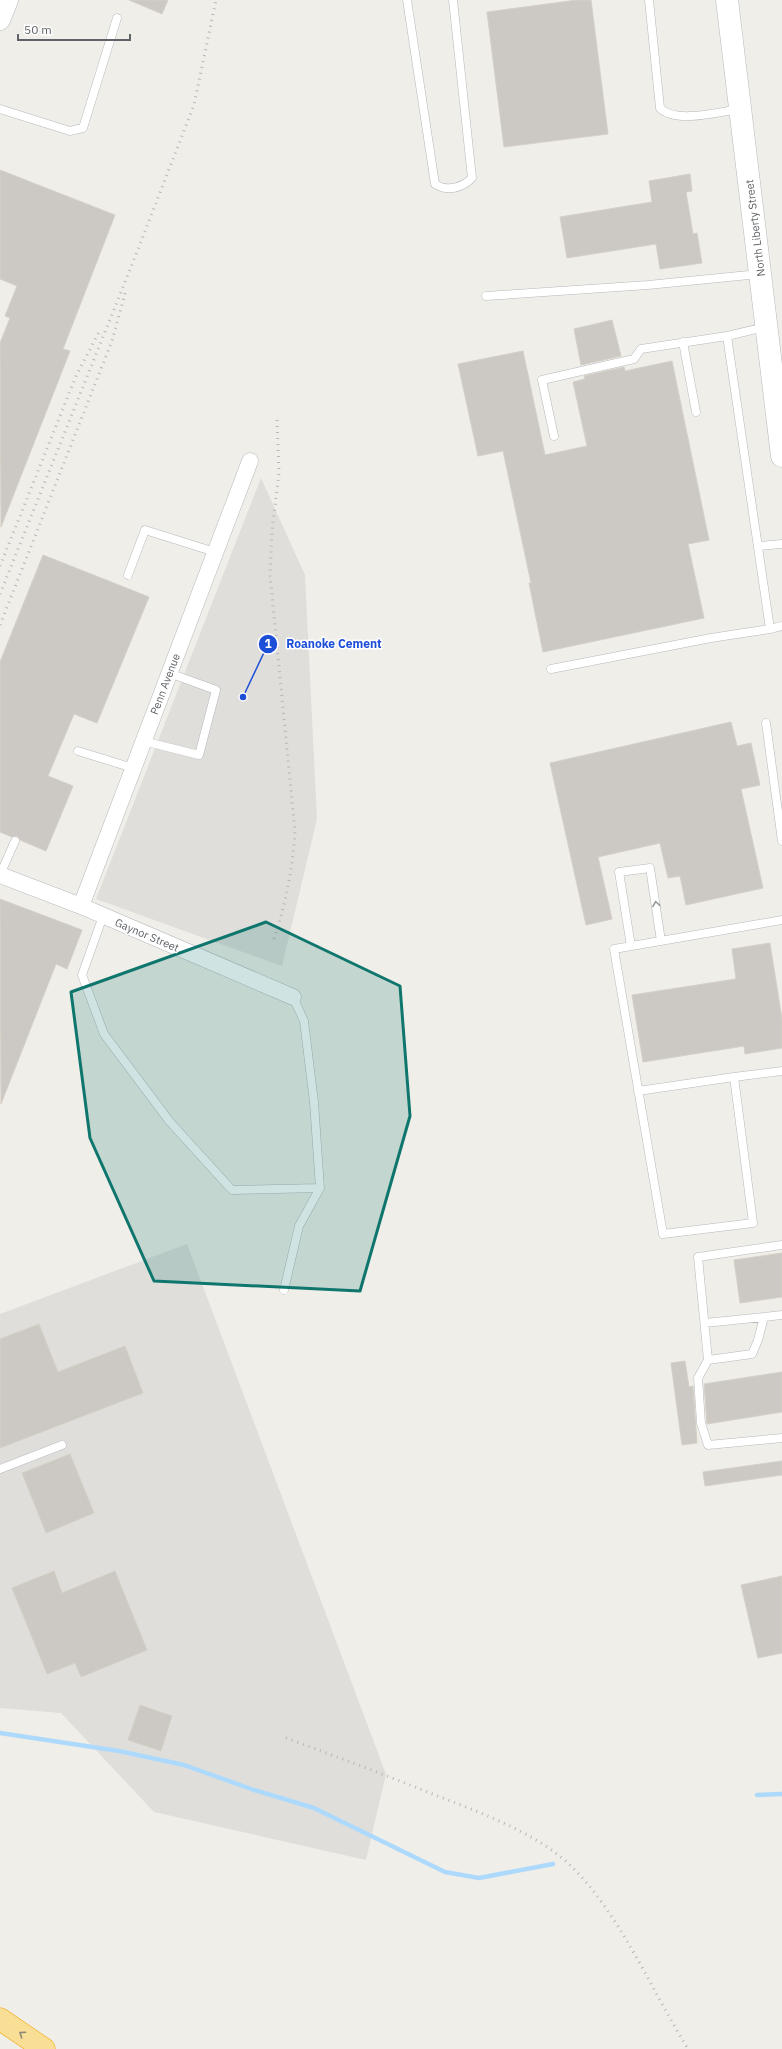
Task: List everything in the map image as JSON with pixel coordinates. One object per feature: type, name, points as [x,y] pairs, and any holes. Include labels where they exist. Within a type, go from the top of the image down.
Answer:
[{"type":"highway","points":[[0,2019],[44,2049]]},
{"type":"main road","name":"North Liberty Street","points":[[727,0],[766,326],[777,378],[782,456]]},
{"type":"street","name":"Penn Avenue","points":[[81,906],[250,461]]},
{"type":"street","name":"Gaynor Street","points":[[0,875],[81,906],[294,997]]},
{"type":"lane","points":[[407,0],[435,184],[440,188],[448,188],[466,184],[472,178],[453,0]]},
{"type":"lane","points":[[649,0],[660,108],[672,116],[684,117],[740,109]]},
{"type":"lane","points":[[0,109],[70,131],[83,128],[117,18]]},
{"type":"lane","points":[[486,296],[648,285],[760,274]]},
{"type":"lane","points":[[554,436],[542,380],[634,359],[641,349],[727,336],[766,326]]},
{"type":"lane","points":[[727,336],[770,629]]},
{"type":"lane","points":[[683,342],[696,412]]},
{"type":"lane","points":[[128,575],[145,530],[215,552]]},
{"type":"lane","points":[[758,546],[782,544]]},
{"type":"lane","points":[[551,669],[704,639],[782,626]]},
{"type":"lane","points":[[143,741],[199,755],[216,690],[169,673]]},
{"type":"lane","points":[[766,723],[782,841]]},
{"type":"lane","points":[[78,751],[133,768]]},
{"type":"lane","points":[[0,875],[15,841]]},
{"type":"lane","points":[[631,946],[619,872],[650,868],[662,941]]},
{"type":"lane","points":[[103,916],[82,975],[104,1034],[170,1122],[232,1190],[320,1188]]},
{"type":"lane","points":[[734,1076],[753,1224],[663,1234],[614,949],[782,920]]},
{"type":"lane","points":[[284,1290],[299,1226],[320,1188],[314,1102],[304,1021],[294,997]]},
{"type":"lane","points":[[638,1090],[734,1076],[782,1071]]},
{"type":"lane","points":[[782,1245],[698,1257],[708,1360],[698,1378],[701,1423],[708,1444],[782,1438]]},
{"type":"lane","points":[[705,1323],[782,1315]]},
{"type":"lane","points":[[708,1360],[752,1354],[758,1340],[764,1317]]},
{"type":"lane","points":[[0,1469],[62,1445]]},
{"type":"highlighted area","points":[[266,922],[400,986],[410,1116],[360,1291],[154,1281],[90,1138],[71,992]]},
{"type":"shaded area","points":[[261,478],[305,575],[317,819],[282,966],[96,899]]},
{"type":"shaded area","points":[[187,1244],[386,1774],[366,1860],[154,1812],[61,1713],[0,1708],[0,1314]]},
{"type":"building","points":[[129,0],[168,0],[162,14]]},
{"type":"building","points":[[577,0],[591,0],[608,134],[504,147],[487,12]]},
{"type":"building","points":[[0,170],[115,215],[63,349],[70,351],[1,527],[0,343],[10,318],[5,316],[17,286],[0,279]]},
{"type":"building","points":[[690,174],[692,191],[686,192],[693,234],[697,233],[702,263],[660,269],[656,244],[567,258],[560,217],[652,202],[649,181]]},
{"type":"building","points":[[612,320],[621,356],[581,365],[574,329]]},
{"type":"building","points":[[523,351],[545,455],[587,446],[573,382],[585,379],[584,376],[624,367],[625,371],[672,361],[709,540],[688,544],[704,618],[543,652],[529,583],[531,583],[503,451],[478,456],[458,364]]},
{"type":"building","points":[[43,555],[149,597],[97,723],[74,714],[48,776],[73,786],[46,851],[20,840],[17,836],[12,837],[0,832],[0,662]]},
{"type":"building","points":[[731,722],[737,746],[751,743],[760,785],[741,789],[763,888],[686,905],[680,876],[668,878],[660,843],[598,857],[612,919],[586,925],[550,763]]},
{"type":"building","points":[[0,899],[82,930],[67,969],[56,964],[1,1104]]},
{"type":"building","points":[[770,943],[782,1019],[782,1048],[745,1054],[744,1046],[643,1062],[632,995],[736,979],[732,949]]},
{"type":"building","points":[[782,1253],[782,1297],[740,1303],[734,1260]]},
{"type":"building","points":[[39,1324],[58,1372],[125,1346],[143,1393],[0,1448],[0,1339]]},
{"type":"building","points":[[685,1361],[689,1387],[693,1386],[697,1443],[682,1445],[671,1363]]},
{"type":"building","points":[[782,1372],[782,1412],[707,1424],[704,1384]]},
{"type":"building","points":[[70,1454],[94,1513],[46,1533],[22,1473]]},
{"type":"building","points":[[782,1461],[782,1475],[705,1486],[703,1472]]},
{"type":"building","points":[[54,1571],[62,1593],[115,1571],[147,1650],[81,1677],[75,1663],[47,1674],[12,1588]]},
{"type":"building","points":[[782,1576],[782,1653],[758,1658],[741,1585]]},
{"type":"building","points":[[140,1705],[172,1716],[161,1751],[128,1740]]},
{"type":"waterway","points":[[0,1733],[119,1751],[184,1765],[254,1790],[314,1808],[445,1872],[479,1878],[553,1864]]},
{"type":"waterway","points":[[757,1795],[782,1794]]},
{"type":"railway","points":[[0,594],[135,257],[194,105],[216,0]]},
{"type":"railway","points":[[0,625],[112,341],[126,290]]},
{"type":"railway","points":[[0,566],[76,376],[99,332]]},
{"type":"railway","points":[[274,939],[288,887],[295,832],[270,574],[272,531],[279,473],[277,420]]},
{"type":"railway","points":[[286,1738],[486,1815],[523,1833],[557,1854],[589,1885],[605,1907],[620,1930],[688,2049]]},
{"type":"place","name":"Roanoke Cement","points":[[243,697]]}]
